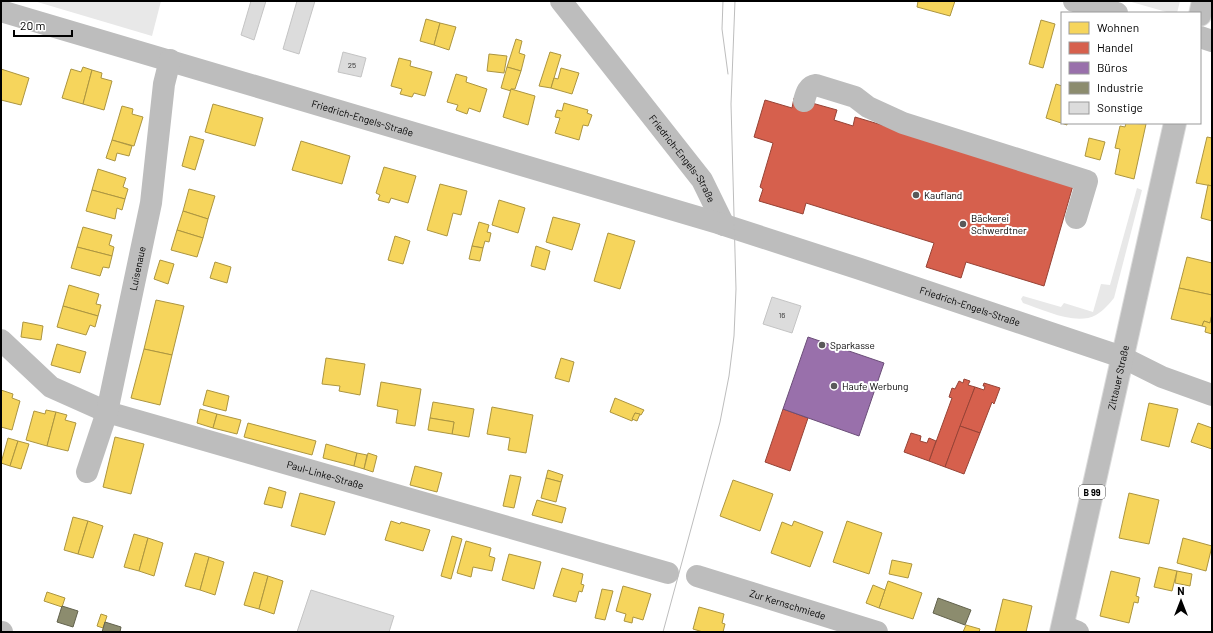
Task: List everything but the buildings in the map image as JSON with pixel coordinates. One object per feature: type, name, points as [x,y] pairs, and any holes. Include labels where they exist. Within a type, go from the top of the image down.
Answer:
[{"type":"street","name":"Friedrich-Engels-Straße","points":[[561,1],[702,180],[724,225]]},
{"type":"street","points":[[1074,1],[1113,12]]},
{"type":"street","points":[[1201,12],[1203,1]]},
{"type":"street","name":"Friedrich-Engels-Straße","points":[[1,11],[724,225],[1122,357],[1162,377],[1212,395]]},
{"type":"street","points":[[1201,36],[1212,41]]},
{"type":"street","name":"Luisenaue","points":[[87,472],[107,412],[151,203],[164,84],[170,60]]},
{"type":"street","points":[[804,101],[808,90],[811,86],[816,85],[855,97],[868,107],[902,123],[1087,181],[1076,218]]},
{"type":"street","name":"Zittauer Straße","points":[[1068,630],[1122,357],[1175,124]]},
{"type":"street","name":"Paul-Linke-Straße","points":[[1,340],[51,387],[107,412],[668,573]]},
{"type":"street","name":"Zur Kernschmiede","points":[[697,576],[877,632]]},
{"type":"shaded area","points":[[34,1],[161,1],[152,36]]},
{"type":"shaded area","points":[[1128,1],[1180,1],[1177,12],[1166,12]]},
{"type":"shaded area","points":[[1137,188],[1142,190],[1114,298],[1106,307],[1096,315],[1079,319],[1060,316],[1023,303],[1021,299],[1023,296],[1061,307],[1064,303],[1093,312],[1101,284],[1110,285]]},
{"type":"tram line","points":[[723,1],[722,29],[728,74]]},
{"type":"tram line","points":[[663,632],[720,422],[729,376],[734,336],[736,289],[731,104],[735,1]]},
{"type":"place","name":"Kaufland","points":[[916,195]]},
{"type":"place","name":"Bäckerei Schwerdtner","points":[[963,224]]},
{"type":"place","name":"Sparkasse","points":[[822,345]]},
{"type":"place","name":"Haufe Werbung","points":[[834,386]]}]
